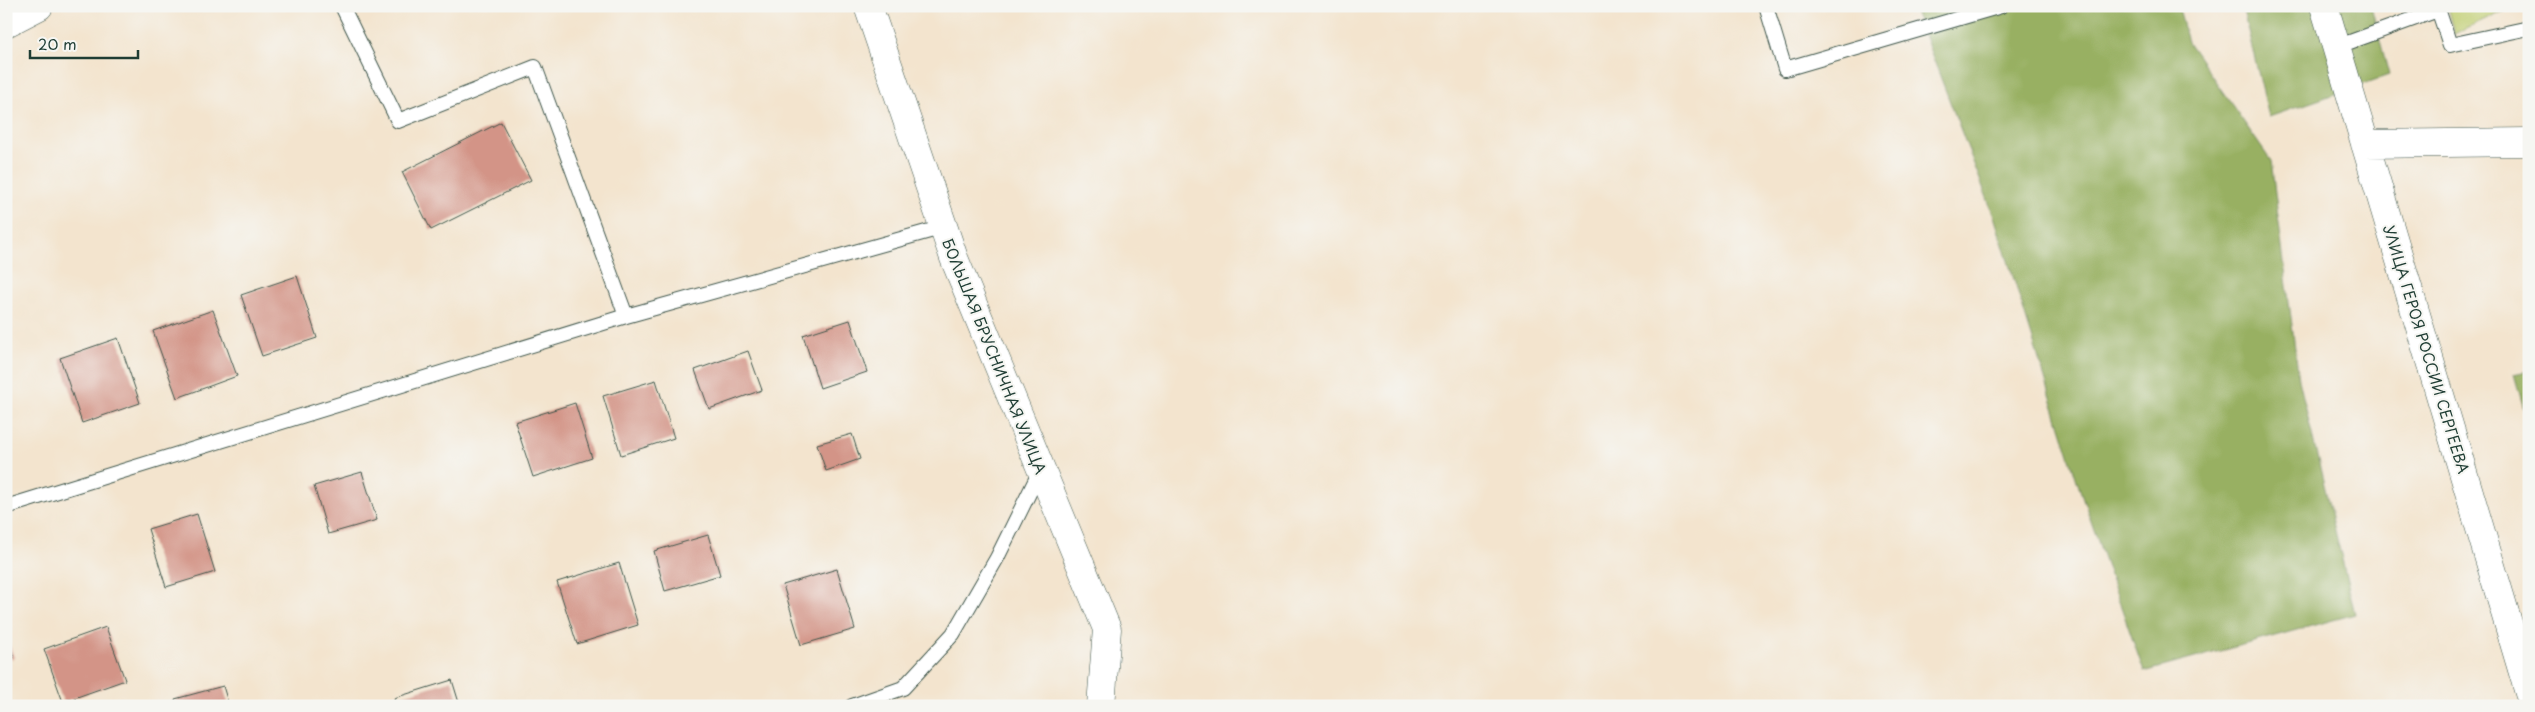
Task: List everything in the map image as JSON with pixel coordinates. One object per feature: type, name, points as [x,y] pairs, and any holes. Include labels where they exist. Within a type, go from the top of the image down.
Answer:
[{"type":"street","points":[[6,23],[39,6]]},
{"type":"street","name":"БОЛЬШАЯ БРУСНИЧНАЯ УЛИЦА","points":[[868,6],[954,258],[1107,630],[1101,706]]},
{"type":"street","name":"УЛИЦА ГЕРОЯ РОССИИ СЕРГЕЕВА","points":[[2324,6],[2529,693]]},
{"type":"street","points":[[2366,144],[2529,142]]},
{"type":"lane","points":[[342,6],[398,121],[535,67],[626,316]]},
{"type":"lane","points":[[1766,6],[1785,69],[2001,6]]},
{"type":"lane","points":[[2336,47],[2438,8],[2450,45],[2529,28]]},
{"type":"lane","points":[[6,507],[626,316],[944,227]]},
{"type":"lane","points":[[852,706],[903,688],[952,634],[998,558],[1040,471]]},
{"type":"green space","points":[[1913,6],[2178,6],[2188,42],[2271,161],[2299,380],[2355,614],[2144,672],[2079,487],[1994,216]]},
{"type":"green space","points":[[2242,6],[2371,6],[2389,75],[2269,117]]},
{"type":"green space","points":[[2447,6],[2513,6],[2454,34]]},
{"type":"green space","points":[[2529,371],[2529,427],[2514,374]]},
{"type":"building","points":[[501,122],[531,180],[431,230],[402,172]]},
{"type":"building","points":[[297,276],[317,338],[262,356],[241,295]]},
{"type":"building","points":[[213,310],[237,376],[177,398],[153,331]]},
{"type":"building","points":[[850,320],[867,372],[820,388],[803,335]]},
{"type":"building","points":[[118,338],[140,403],[82,423],[60,358]]},
{"type":"building","points":[[748,351],[762,390],[709,409],[695,370]]},
{"type":"building","points":[[656,380],[674,438],[621,455],[603,396]]},
{"type":"building","points":[[575,403],[592,458],[533,477],[515,422]]},
{"type":"building","points":[[852,434],[860,459],[826,471],[817,444]]},
{"type":"building","points":[[362,472],[377,520],[328,534],[314,486]]},
{"type":"building","points":[[197,514],[215,572],[166,587],[148,529]]},
{"type":"building","points":[[708,535],[720,575],[665,591],[654,551]]},
{"type":"building","points":[[619,563],[638,625],[577,644],[557,582]]},
{"type":"building","points":[[837,569],[855,629],[801,645],[783,585]]},
{"type":"building","points":[[106,627],[125,680],[63,702],[44,649]]},
{"type":"building","points":[[6,634],[14,658],[6,660]]},
{"type":"building","points":[[452,680],[460,706],[397,706],[394,698]]},
{"type":"building","points":[[223,686],[229,706],[177,706],[175,699]]}]
